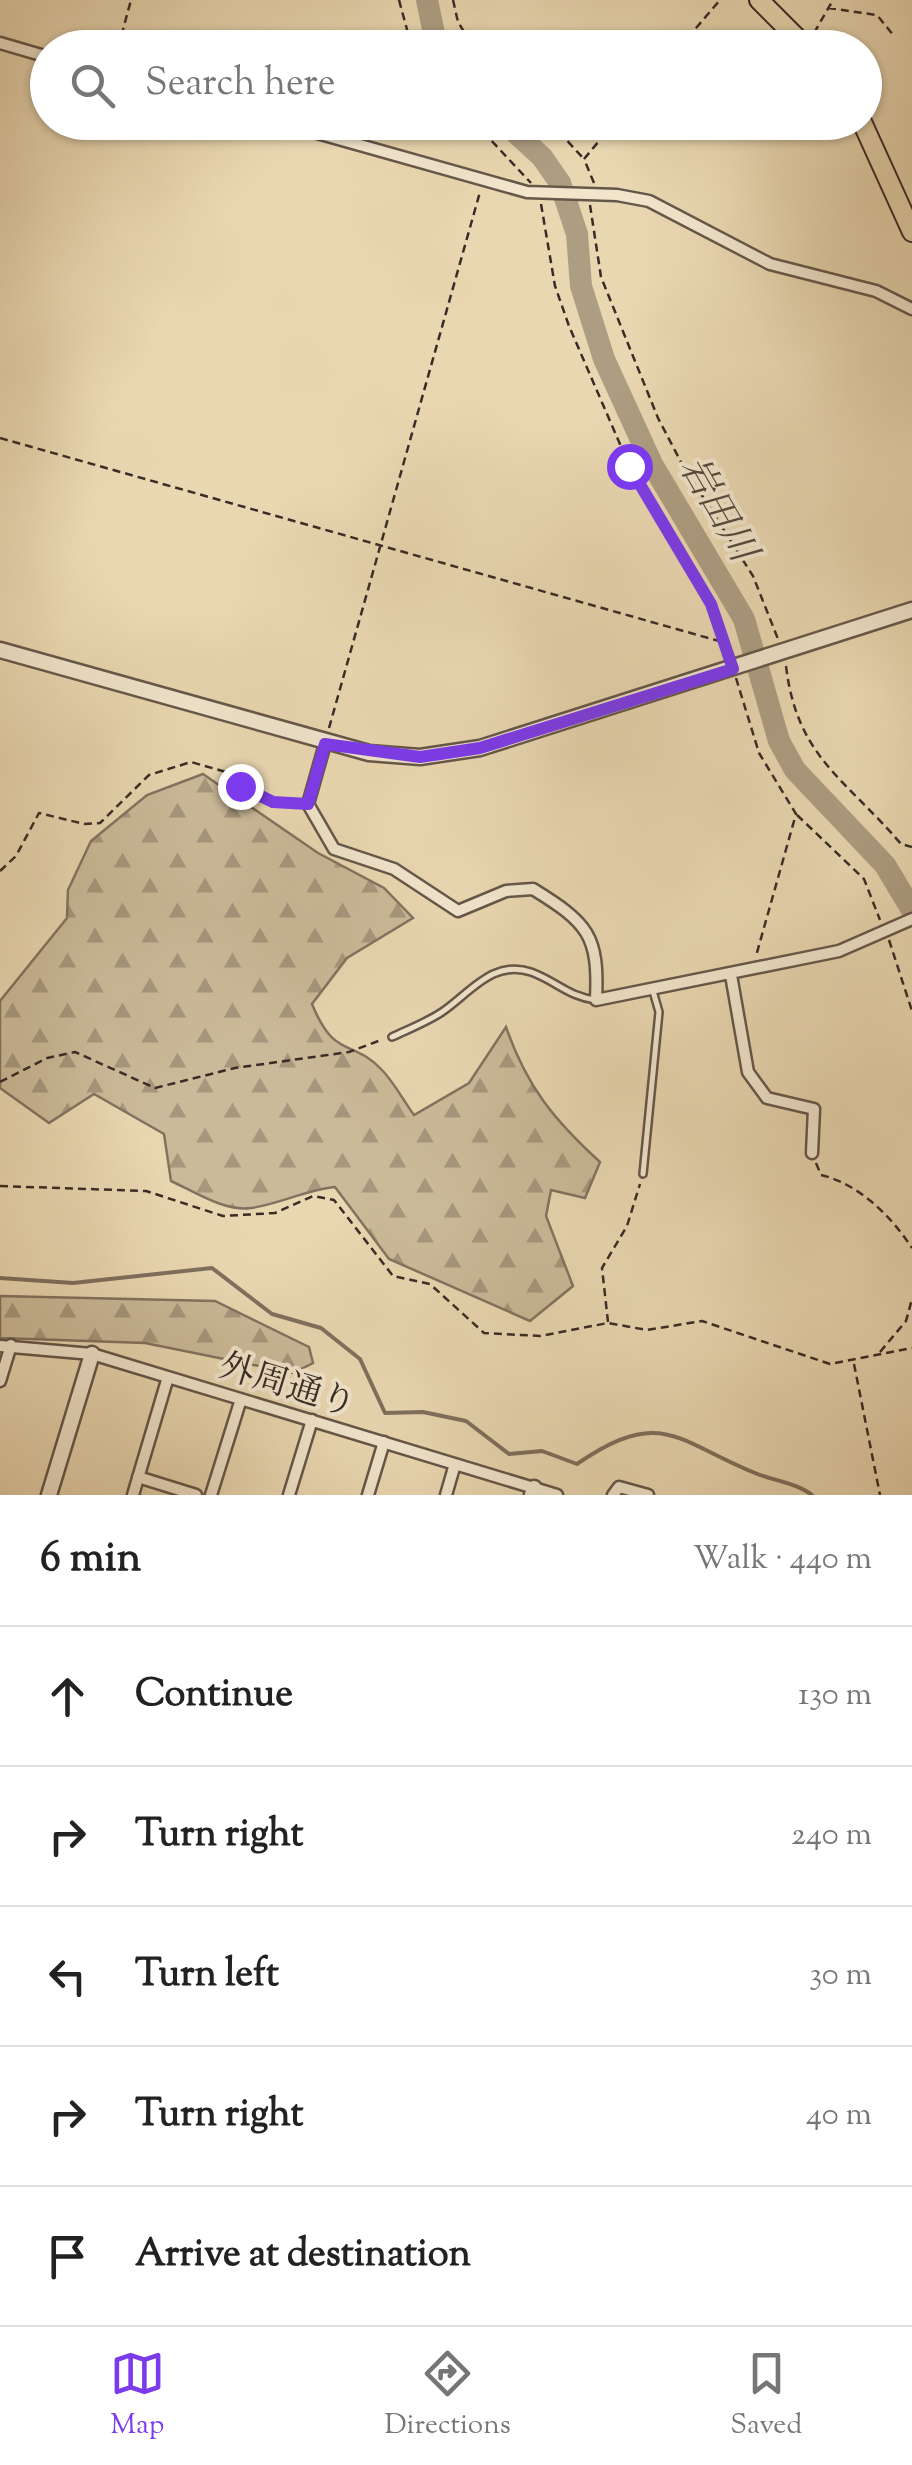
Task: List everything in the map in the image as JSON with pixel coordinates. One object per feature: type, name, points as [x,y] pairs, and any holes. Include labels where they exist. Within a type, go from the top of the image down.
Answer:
[{"type":"highway","points":[[759,0],[789,30]]},
{"type":"highway","points":[[870,140],[912,232]]},
{"type":"street","points":[[0,42],[30,51]]},
{"type":"street","points":[[342,140],[540,193],[649,202],[770,264],[876,290],[912,309]]},
{"type":"street","points":[[0,650],[325,744],[420,757],[480,748],[912,610]]},
{"type":"street","points":[[325,744],[308,804],[334,848],[394,869],[458,911],[506,892],[534,889],[589,930],[598,954],[596,1000],[839,952],[912,919]]},
{"type":"street","points":[[731,975],[748,1072],[766,1098],[814,1109],[812,1153]]},
{"type":"street","points":[[0,1381],[6,1346]]},
{"type":"street","name":"外周通り","points":[[6,1346],[92,1354],[533,1491],[557,1495]]},
{"type":"street","points":[[49,1495],[92,1354]]},
{"type":"street","points":[[133,1495],[168,1377]]},
{"type":"street","points":[[211,1495],[241,1399]]},
{"type":"street","points":[[290,1495],[312,1420]]},
{"type":"street","points":[[368,1495],[384,1442]]},
{"type":"street","points":[[446,1495],[456,1464]]},
{"type":"street","points":[[138,1477],[196,1495]]},
{"type":"street","points":[[613,1495],[619,1487],[648,1495]]},
{"type":"lane","points":[[392,1036],[442,1013],[486,976],[506,970],[530,972],[574,998],[596,1000]]},
{"type":"lane","points":[[643,1174],[660,1012],[653,991]]},
{"type":"path","points":[[123,30],[131,0]]},
{"type":"path","points":[[399,0],[407,30]]},
{"type":"path","points":[[453,0],[463,30]]},
{"type":"path","points":[[694,30],[720,0]]},
{"type":"path","points":[[816,30],[833,0]]},
{"type":"path","points":[[828,8],[877,15],[894,36]]},
{"type":"path","points":[[492,140],[540,193],[555,286],[569,326],[629,466],[694,573],[726,643],[759,754],[796,814],[864,879],[884,930]]},
{"type":"path","points":[[567,140],[592,173],[588,194],[602,277],[658,418],[682,464],[753,576],[784,654],[799,722],[812,750],[901,844],[912,847]]},
{"type":"path","points":[[584,159],[600,140]]},
{"type":"path","points":[[325,744],[483,180]]},
{"type":"path","points":[[0,438],[726,643]]},
{"type":"path","points":[[0,871],[16,856],[39,813],[84,824],[100,823],[149,775],[170,766],[205,763],[226,772],[261,798],[308,804]]},
{"type":"path","points":[[752,969],[796,814]]},
{"type":"path","points":[[862,940],[868,947],[891,941],[912,1011]]},
{"type":"path","points":[[0,1082],[47,1058],[75,1052],[154,1088],[235,1068],[349,1052],[392,1036]]},
{"type":"path","points":[[812,1153],[821,1175],[845,1181],[897,1225],[912,1248]]},
{"type":"path","points":[[608,1323],[602,1268],[627,1226],[643,1174]]},
{"type":"path","points":[[0,1186],[146,1192],[237,1217],[275,1213],[313,1196],[334,1200],[392,1276],[430,1284],[484,1334],[540,1336],[608,1323],[647,1330],[702,1321],[830,1364],[912,1348]]},
{"type":"path","points":[[878,1355],[906,1321],[912,1299]]},
{"type":"path","points":[[854,1362],[880,1495]]},
{"type":"green space","points":[[203,774],[318,853],[384,888],[413,918],[347,958],[312,1004],[320,1022],[336,1041],[381,1069],[414,1115],[469,1083],[506,1027],[523,1068],[544,1101],[600,1162],[585,1198],[551,1190],[546,1216],[573,1286],[530,1321],[389,1259],[335,1187],[251,1208],[220,1204],[171,1181],[164,1134],[94,1094],[49,1123],[0,1088],[0,1001],[67,918],[68,890],[91,841],[147,795]]},
{"type":"green space","points":[[0,1296],[215,1301],[309,1347],[313,1363],[293,1373],[145,1343],[0,1338]]},
{"type":"waterway","name":"岩田川","points":[[427,0],[433,30]]},
{"type":"waterway","name":"岩田川","points":[[524,140],[542,157],[560,183],[577,234],[581,286],[604,359],[652,464],[744,619],[779,741],[795,770],[885,865],[912,910]]},
{"type":"waterway","points":[[0,1278],[73,1283],[212,1268],[272,1314],[321,1328],[360,1359],[385,1413],[423,1412],[466,1421],[509,1454],[542,1451],[577,1464],[630,1436],[668,1435],[812,1495]]},
{"type":"route","points":[[240,786],[273,802],[308,804],[325,744],[369,754],[420,757],[480,748],[733,669],[711,604],[629,466]]}]
